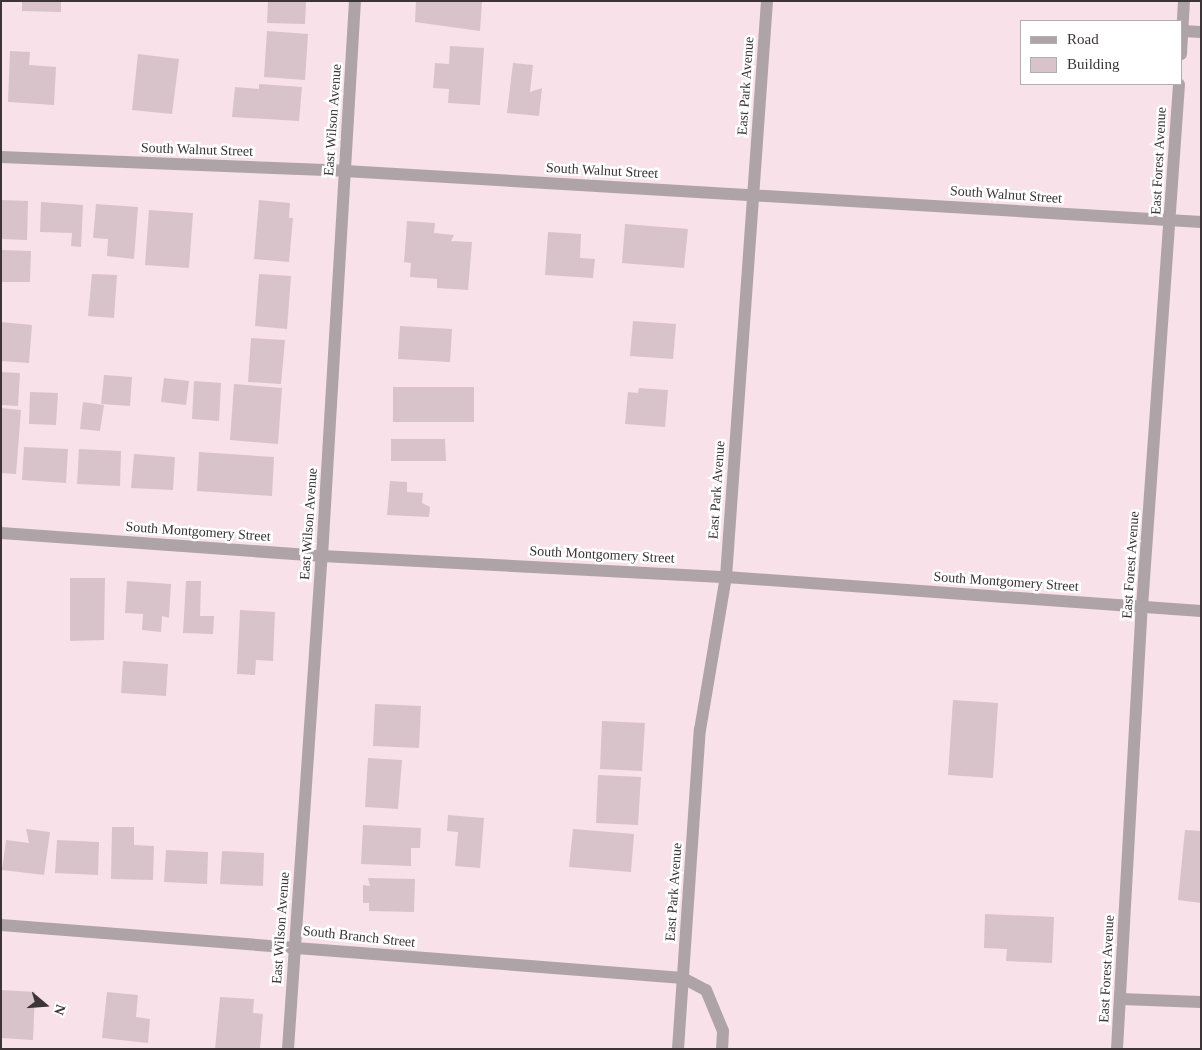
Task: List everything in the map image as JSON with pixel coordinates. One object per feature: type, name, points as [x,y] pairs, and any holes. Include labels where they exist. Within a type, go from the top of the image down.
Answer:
[{"type":"street","name":"East Wilson Avenue","points":[[288,1049],[322,556],[355,1]]},
{"type":"street","name":"East Park Avenue","points":[[678,1049],[700,730],[726,576],[767,1]]},
{"type":"street","points":[[1184,1],[1182,31],[1201,32]]},
{"type":"street","name":"East Forest Avenue","points":[[1117,1049],[1142,607],[1171,220],[1179,85]]},
{"type":"street","name":"South Walnut Street","points":[[1,157],[345,171],[1201,222]]},
{"type":"street","name":"South Montgomery Street","points":[[1,533],[322,556],[726,576],[1201,611]]},
{"type":"street","name":"South Branch Street","points":[[1,926],[294,946],[465,963],[683,978]]},
{"type":"street","points":[[683,978],[706,990],[723,1031],[722,1049]]},
{"type":"street","points":[[1121,999],[1201,1002]]},
{"type":"building","points":[[22,1],[61,1],[61,12],[22,11]]},
{"type":"building","points":[[268,1],[306,1],[305,24],[267,23]]},
{"type":"building","points":[[416,1],[482,1],[480,31],[415,22]]},
{"type":"building","points":[[267,31],[308,34],[305,80],[264,77]]},
{"type":"building","points":[[450,46],[484,48],[480,105],[448,103],[449,89],[433,88],[435,63],[449,64]]},
{"type":"building","points":[[10,51],[30,52],[29,65],[56,67],[54,105],[8,102]]},
{"type":"building","points":[[138,54],[179,59],[172,114],[132,110]]},
{"type":"building","points":[[513,63],[533,65],[530,92],[542,88],[539,116],[507,113]]},
{"type":"building","points":[[259,84],[302,87],[299,121],[232,117],[235,87],[259,89]]},
{"type":"building","points":[[1,200],[28,201],[27,240],[1,239]]},
{"type":"building","points":[[259,200],[290,203],[289,218],[293,218],[289,262],[254,259]]},
{"type":"building","points":[[41,202],[83,205],[81,247],[71,246],[72,233],[40,232]]},
{"type":"building","points":[[96,204],[138,207],[134,259],[107,256],[108,239],[93,238]]},
{"type":"building","points":[[149,210],[193,213],[189,268],[145,265]]},
{"type":"building","points":[[407,221],[435,223],[434,233],[454,235],[451,241],[472,242],[468,290],[437,288],[437,279],[410,277],[411,263],[404,262]]},
{"type":"building","points":[[625,224],[688,229],[684,268],[622,263]]},
{"type":"building","points":[[548,232],[581,234],[580,258],[595,259],[593,278],[545,275]]},
{"type":"building","points":[[2,250],[31,251],[30,282],[1,282]]},
{"type":"building","points":[[92,274],[117,275],[114,318],[88,316]]},
{"type":"building","points":[[259,274],[291,276],[287,329],[255,326]]},
{"type":"building","points":[[633,321],[676,324],[673,359],[630,356]]},
{"type":"building","points":[[1,322],[32,325],[29,363],[1,361]]},
{"type":"building","points":[[400,326],[452,329],[450,362],[398,359]]},
{"type":"building","points":[[251,338],[285,340],[281,384],[248,382]]},
{"type":"building","points":[[1,372],[20,373],[18,406],[1,405]]},
{"type":"building","points":[[104,375],[132,377],[130,406],[101,404]]},
{"type":"building","points":[[164,378],[189,381],[186,405],[161,402]]},
{"type":"building","points":[[194,381],[221,383],[219,421],[192,419]]},
{"type":"building","points":[[234,384],[282,388],[278,444],[230,440]]},
{"type":"building","points":[[393,387],[474,387],[474,422],[393,422]]},
{"type":"building","points":[[639,388],[668,390],[665,427],[625,424],[628,392],[638,393]]},
{"type":"building","points":[[30,392],[58,393],[56,425],[29,424]]},
{"type":"building","points":[[83,402],[104,405],[100,431],[80,429]]},
{"type":"building","points":[[1,408],[21,410],[16,474],[1,473]]},
{"type":"building","points":[[391,439],[445,439],[446,461],[391,461]]},
{"type":"building","points":[[24,447],[68,449],[66,483],[22,480]]},
{"type":"building","points":[[79,449],[121,451],[120,486],[77,484]]},
{"type":"building","points":[[199,452],[274,457],[272,496],[197,491]]},
{"type":"building","points":[[134,454],[175,457],[173,490],[131,488]]},
{"type":"building","points":[[390,481],[407,482],[407,492],[423,493],[422,503],[430,507],[429,517],[387,515]]},
{"type":"building","points":[[70,578],[105,578],[104,640],[70,641]]},
{"type":"building","points":[[127,581],[171,584],[169,618],[162,616],[161,632],[142,630],[143,614],[125,613]]},
{"type":"building","points":[[186,581],[201,581],[200,616],[214,616],[213,634],[183,633]]},
{"type":"building","points":[[240,610],[275,612],[273,661],[256,660],[255,675],[237,674]]},
{"type":"building","points":[[123,661],[168,664],[166,696],[121,693]]},
{"type":"building","points":[[953,700],[998,703],[993,778],[948,775]]},
{"type":"building","points":[[375,704],[421,706],[419,748],[373,746]]},
{"type":"building","points":[[602,721],[645,723],[642,771],[600,769]]},
{"type":"building","points":[[368,758],[402,760],[398,809],[365,807]]},
{"type":"building","points":[[598,775],[641,777],[638,825],[596,823]]},
{"type":"building","points":[[448,815],[484,818],[480,868],[455,866],[458,832],[447,831]]},
{"type":"building","points":[[363,825],[421,828],[420,848],[411,848],[411,866],[361,864]]},
{"type":"building","points":[[112,827],[134,827],[134,845],[154,846],[153,880],[111,879]]},
{"type":"building","points":[[26,829],[50,832],[44,875],[2,870],[6,840],[29,843]]},
{"type":"building","points":[[573,829],[634,834],[631,872],[569,867]]},
{"type":"building","points":[[1185,830],[1201,831],[1201,903],[1178,900]]},
{"type":"building","points":[[57,840],[99,842],[98,875],[55,873]]},
{"type":"building","points":[[166,850],[208,852],[207,884],[164,882]]},
{"type":"building","points":[[222,851],[264,853],[263,886],[220,884]]},
{"type":"building","points":[[368,878],[415,879],[414,912],[369,911],[369,903],[363,903],[363,885],[370,886]]},
{"type":"building","points":[[985,914],[1054,917],[1052,963],[1006,961],[1007,949],[984,948]]},
{"type":"building","points":[[1,990],[35,992],[33,1040],[1,1038]]},
{"type":"building","points":[[107,992],[138,995],[136,1017],[150,1019],[148,1043],[102,1038]]},
{"type":"building","points":[[220,997],[254,999],[253,1013],[263,1014],[260,1049],[215,1049]]}]
